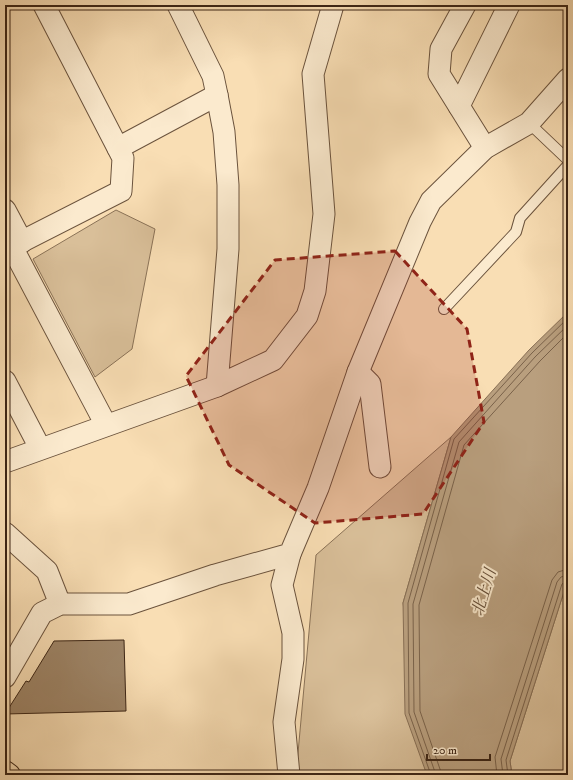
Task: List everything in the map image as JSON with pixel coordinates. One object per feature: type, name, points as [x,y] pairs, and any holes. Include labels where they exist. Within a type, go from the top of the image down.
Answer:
[{"type":"highway","points":[[5,772],[9,775]]},
{"type":"street","points":[[13,246],[121,191],[123,158],[44,5]]},
{"type":"street","points":[[178,5],[213,76],[224,132],[228,185],[228,249],[217,386]]},
{"type":"street","points":[[5,462],[40,448],[217,386],[273,360],[307,316],[315,291],[324,214],[313,74],[333,5]]},
{"type":"street","points":[[465,5],[441,50],[439,74],[485,148]]},
{"type":"street","points":[[459,106],[509,5]]},
{"type":"street","points":[[289,775],[284,722],[293,659],[293,633],[282,585],[290,554],[318,488],[358,372],[430,201],[485,148],[529,123],[568,80]]},
{"type":"street","points":[[118,148],[217,95]]},
{"type":"street","points":[[5,210],[13,246],[106,425]]},
{"type":"street","points":[[358,372],[370,384],[380,467]]},
{"type":"street","points":[[5,381],[40,448]]},
{"type":"street","points":[[5,533],[47,571],[60,604]]},
{"type":"street","points":[[5,677],[42,613],[60,604],[129,604],[215,574],[290,554]]},
{"type":"lane","points":[[529,123],[568,160]]},
{"type":"lane","points":[[444,310],[516,232],[520,218],[568,165]]},
{"type":"highlighted area","points":[[395,251],[467,329],[484,422],[423,514],[315,523],[229,465],[186,376],[275,260]]},
{"type":"shaded area","points":[[116,210],[155,229],[132,349],[95,377],[33,259]]},
{"type":"shaded area","points":[[451,437],[403,603],[427,775],[296,775],[316,555]]},
{"type":"shaded area","points":[[568,579],[568,775],[512,775],[510,761]]},
{"type":"water","name":"北上川","points":[[568,312],[568,579],[510,761],[512,775],[427,775],[405,714],[403,603],[451,437],[529,350]]},
{"type":"building","points":[[124,640],[126,711],[5,714],[26,681],[29,682],[54,641]]}]
